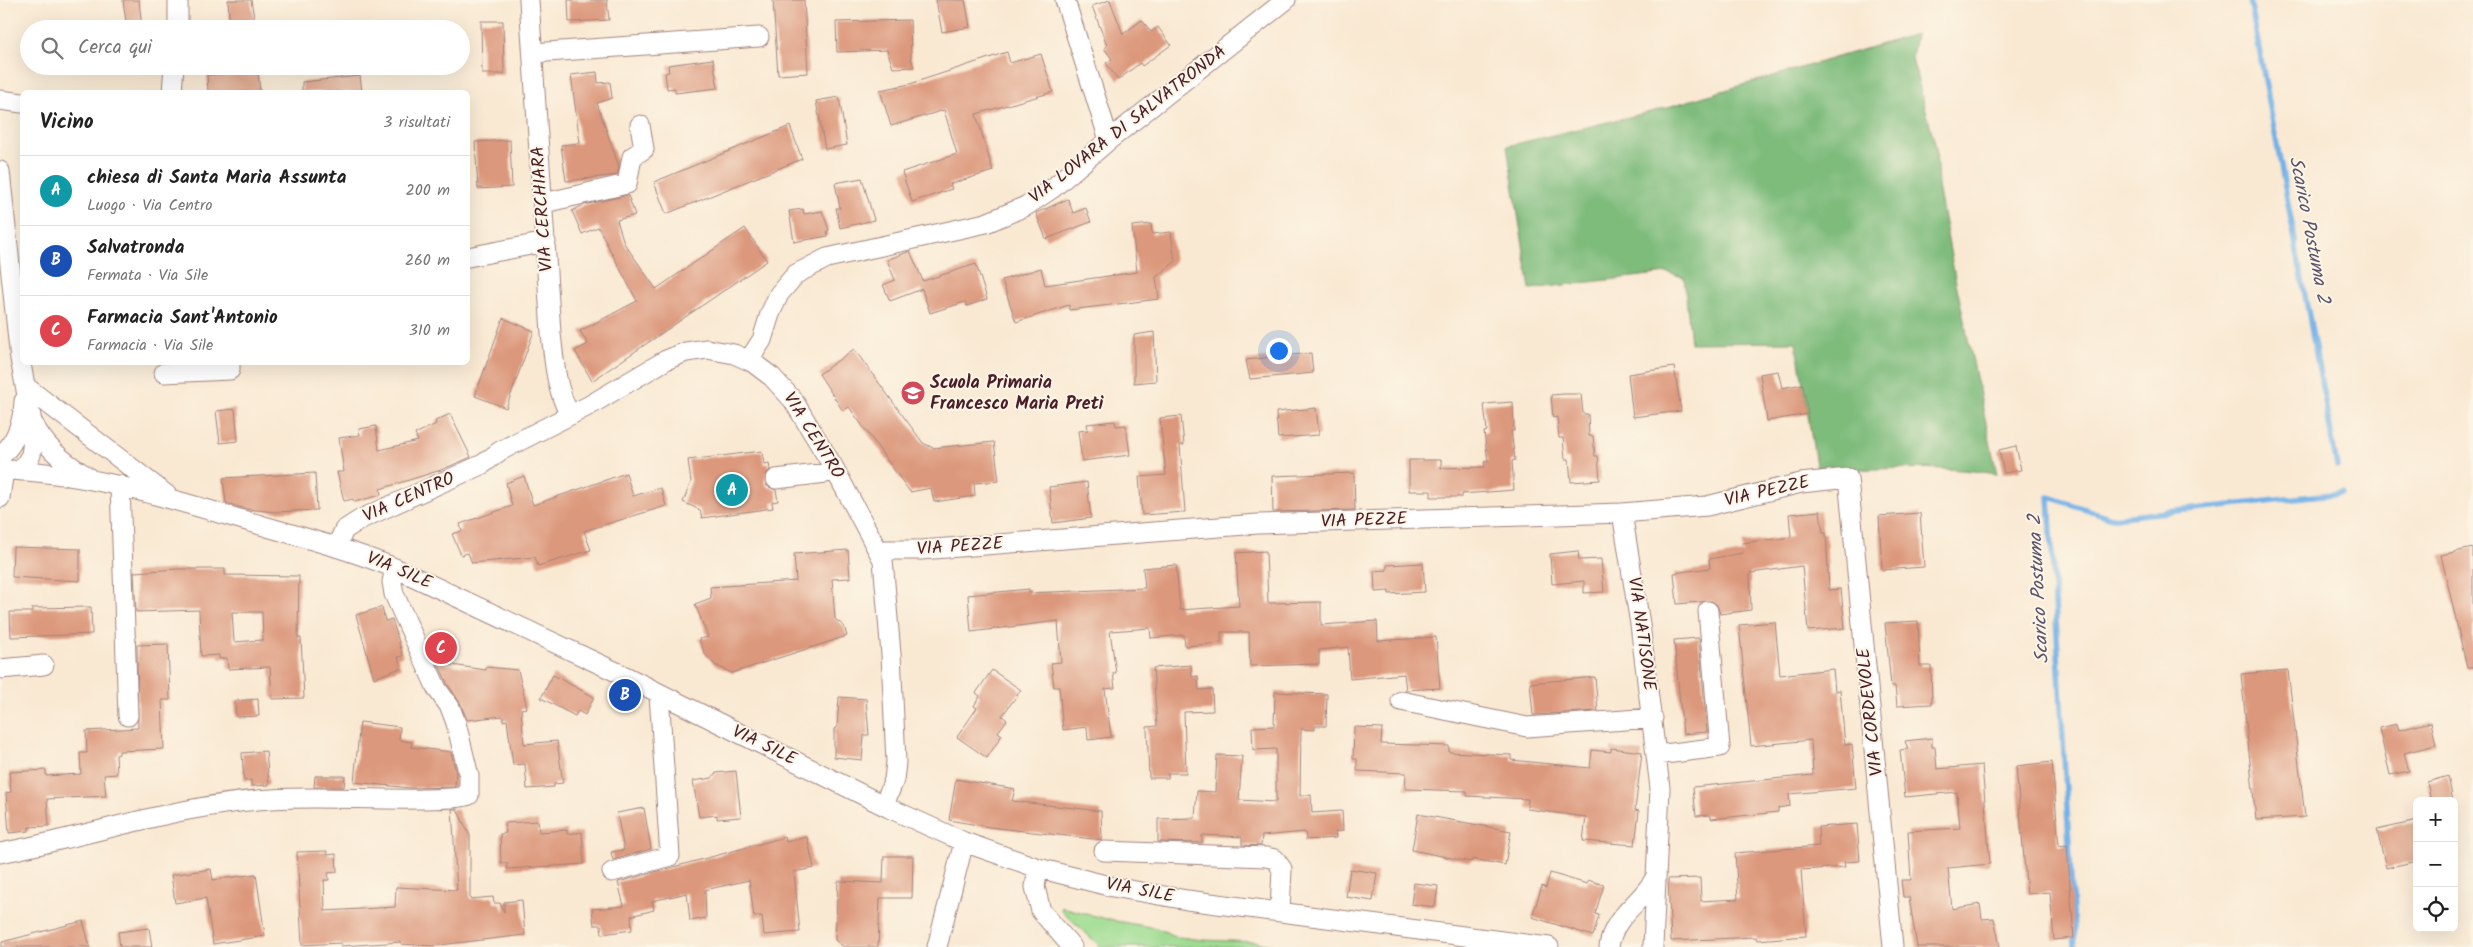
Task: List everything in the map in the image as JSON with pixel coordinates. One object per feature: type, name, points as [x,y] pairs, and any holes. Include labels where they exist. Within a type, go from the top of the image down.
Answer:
[{"type":"street","points":[[178,0],[178,20]]},
{"type":"street","name":"VIA CERCHIARA","points":[[529,0],[554,362],[563,403],[570,415]]},
{"type":"street","points":[[1065,0],[1109,140]]},
{"type":"street","name":"VIA LOVARA DI SALVATRONDA","points":[[749,360],[762,340],[770,314],[779,294],[792,278],[806,268],[840,255],[971,227],[1007,216],[1047,193],[1109,140],[1286,0]]},
{"type":"street","points":[[533,53],[760,37]]},
{"type":"street","points":[[172,90],[173,75]]},
{"type":"street","points":[[0,100],[20,103]]},
{"type":"street","points":[[544,203],[627,184],[632,157],[644,149],[640,125]]},
{"type":"street","points":[[0,173],[20,345]]},
{"type":"street","points":[[470,257],[546,242]]},
{"type":"street","name":"VIA CENTRO","points":[[337,546],[344,530],[355,522],[483,464],[507,448],[570,415],[660,363],[698,349],[716,350],[749,360],[777,381],[793,400],[834,468],[878,550],[885,568],[896,762],[894,780],[884,805]]},
{"type":"street","points":[[6,467],[33,449],[33,424],[22,365]]},
{"type":"street","points":[[164,373],[230,370],[230,365]]},
{"type":"street","points":[[0,498],[6,467],[24,410],[25,388]]},
{"type":"street","points":[[25,388],[171,499]]},
{"type":"street","points":[[33,424],[40,436],[58,455],[92,479]]},
{"type":"street","name":"VIA SILE","points":[[6,467],[92,479],[120,485],[337,546],[395,568],[659,694],[884,805],[964,842],[1038,868],[1113,887],[1187,900],[1549,947]]},
{"type":"street","points":[[776,480],[826,473]]},
{"type":"street","name":"VIA PEZZE","points":[[878,550],[889,552],[930,550],[1258,524],[1622,512],[1707,506],[1801,483],[1848,478]]},
{"type":"street","name":"VIA CORDEVOLE","points":[[1848,478],[1894,947]]},
{"type":"street","points":[[120,485],[128,716]]},
{"type":"street","name":"VIA NATISONE","points":[[1622,512],[1658,755],[1661,801],[1653,947]]},
{"type":"street","points":[[0,853],[168,815],[246,801],[281,798],[407,799],[469,795],[469,776],[459,731],[450,707],[437,689],[394,594],[392,582],[395,568]]},
{"type":"street","points":[[1658,755],[1720,747],[1708,611]]},
{"type":"street","points":[[0,669],[44,665]]},
{"type":"street","points":[[612,872],[670,856],[659,694]]},
{"type":"street","points":[[1401,701],[1527,727],[1653,718]]},
{"type":"street","points":[[934,946],[964,842]]},
{"type":"street","points":[[1104,851],[1270,857],[1277,860],[1281,867],[1280,911]]},
{"type":"street","points":[[1038,868],[1035,887],[1041,910],[1072,947]]},
{"type":"street","points":[[1609,947],[1613,930],[1618,920],[1641,898],[1656,877]]},
{"type":"green space","points":[[1916,34],[1912,59],[1936,147],[1938,186],[1956,283],[1997,474],[1952,469],[1817,471],[1796,342],[1691,343],[1684,277],[1667,273],[1530,289],[1507,146],[1654,111]]},
{"type":"green space","points":[[1062,907],[1110,920],[1156,928],[1178,937],[1257,942],[1280,947],[1101,947],[1061,910]]},
{"type":"building","points":[[123,0],[139,0],[141,20],[126,20]]},
{"type":"building","points":[[228,0],[251,0],[254,20],[229,20]]},
{"type":"building","points":[[568,0],[607,0],[609,20],[569,22]]},
{"type":"building","points":[[773,0],[804,0],[808,73],[778,75]]},
{"type":"building","points":[[936,0],[965,0],[970,27],[942,32]]},
{"type":"building","points":[[1110,0],[1123,34],[1142,20],[1151,32],[1158,27],[1171,45],[1142,66],[1140,63],[1118,80],[1106,63],[1112,59],[1104,48],[1107,46],[1092,6]]},
{"type":"building","points":[[910,20],[911,58],[914,67],[893,68],[887,50],[837,52],[836,22]]},
{"type":"building","points":[[481,21],[503,21],[504,74],[482,74]]},
{"type":"building","points":[[1007,52],[1010,63],[1041,54],[1053,92],[976,114],[993,171],[950,184],[952,189],[912,202],[902,172],[957,154],[944,110],[891,126],[880,90],[910,84]]},
{"type":"building","points":[[713,59],[718,88],[675,93],[675,88],[667,89],[665,73],[669,72],[668,65]]},
{"type":"building","points":[[597,72],[598,83],[610,82],[612,98],[597,103],[619,167],[617,175],[566,181],[561,145],[580,143],[571,75]]},
{"type":"building","points":[[207,75],[258,75],[260,90],[208,90]]},
{"type":"building","points":[[360,76],[362,90],[302,90],[302,82]]},
{"type":"building","points":[[839,97],[847,145],[825,149],[816,101]]},
{"type":"building","points":[[790,126],[802,159],[666,214],[654,182]]},
{"type":"building","points":[[510,140],[512,187],[478,189],[475,142]]},
{"type":"building","points":[[862,178],[874,220],[840,228],[836,208],[840,208],[835,183]]},
{"type":"building","points":[[628,195],[635,215],[617,220],[624,243],[656,289],[745,228],[767,261],[592,381],[575,351],[588,344],[580,331],[637,301],[598,227],[582,234],[572,211],[584,205]]},
{"type":"building","points":[[1068,199],[1073,213],[1086,208],[1091,222],[1046,239],[1036,213]]},
{"type":"building","points":[[803,209],[804,214],[822,211],[829,230],[827,231],[828,236],[794,242],[789,211]]},
{"type":"building","points":[[1151,224],[1152,234],[1171,232],[1175,262],[1156,277],[1159,299],[1069,310],[1069,305],[1016,322],[1002,280],[1041,268],[1045,285],[1137,272],[1132,226]]},
{"type":"building","points":[[910,251],[923,281],[976,264],[987,299],[967,306],[965,302],[930,313],[922,289],[890,301],[883,285],[895,280],[887,260]]},
{"type":"building","points":[[503,318],[534,331],[506,408],[475,396]]},
{"type":"building","points":[[1154,332],[1156,381],[1134,383],[1134,335]]},
{"type":"building","points":[[854,349],[923,443],[933,448],[994,442],[999,481],[974,483],[975,496],[934,502],[931,488],[910,492],[849,407],[843,411],[819,374]]},
{"type":"building","points":[[1311,353],[1313,373],[1250,379],[1246,360]]},
{"type":"building","points":[[1674,367],[1681,411],[1633,417],[1628,374]]},
{"type":"building","points":[[1778,371],[1782,388],[1803,384],[1808,414],[1767,421],[1760,374]]},
{"type":"building","points":[[1581,394],[1583,414],[1588,414],[1589,436],[1593,436],[1595,456],[1598,456],[1600,480],[1571,482],[1569,459],[1565,459],[1563,438],[1559,438],[1557,417],[1553,418],[1551,395]]},
{"type":"building","points":[[1513,402],[1514,431],[1511,431],[1515,460],[1512,461],[1514,490],[1462,494],[1462,497],[1431,497],[1431,491],[1409,491],[1409,460],[1441,460],[1441,468],[1485,467],[1484,462],[1488,461],[1484,432],[1487,431],[1484,404]]},
{"type":"building","points":[[1316,408],[1319,435],[1278,438],[1276,412]]},
{"type":"building","points":[[235,409],[238,441],[220,443],[216,411]]},
{"type":"building","points":[[450,414],[471,457],[441,470],[380,489],[381,495],[354,502],[353,499],[344,501],[337,472],[344,472],[339,438],[360,435],[359,429],[376,426],[379,450],[418,441],[415,434],[436,424],[435,421]]},
{"type":"building","points":[[1181,416],[1184,445],[1180,445],[1185,512],[1142,515],[1139,477],[1166,475],[1160,418]]},
{"type":"building","points":[[1115,421],[1116,426],[1126,425],[1130,455],[1082,461],[1078,431],[1088,430],[1087,424]]},
{"type":"building","points":[[2016,446],[2021,470],[2004,473],[1999,450]]},
{"type":"building","points":[[762,451],[764,464],[769,463],[770,470],[766,474],[765,481],[767,486],[776,490],[778,501],[772,502],[773,508],[702,518],[700,510],[683,502],[691,482],[688,460]]},
{"type":"building","points":[[315,473],[317,510],[276,512],[246,509],[226,503],[223,478]]},
{"type":"building","points":[[626,473],[633,496],[661,488],[666,506],[584,531],[591,550],[538,566],[535,557],[472,563],[468,553],[461,555],[452,534],[462,531],[460,524],[512,506],[506,483],[524,476],[533,505]]},
{"type":"building","points":[[1354,473],[1355,510],[1273,512],[1272,476]]},
{"type":"building","points":[[1087,482],[1091,518],[1053,523],[1049,487]]},
{"type":"building","points":[[1820,511],[1823,533],[1826,533],[1829,590],[1841,589],[1845,628],[1808,631],[1802,566],[1750,573],[1751,610],[1720,614],[1717,605],[1712,601],[1677,604],[1674,573],[1710,568],[1709,559],[1743,553],[1742,543],[1791,537],[1789,514]]},
{"type":"building","points":[[1920,513],[1924,567],[1882,570],[1879,516]]},
{"type":"building","points":[[13,547],[80,549],[80,581],[12,577]]},
{"type":"building","points":[[2473,548],[2473,668],[2467,668],[2441,555]]},
{"type":"building","points":[[848,550],[850,578],[832,579],[835,619],[844,626],[847,636],[732,673],[715,665],[705,654],[699,639],[708,637],[695,604],[711,598],[710,587],[796,581],[794,554]]},
{"type":"building","points":[[1266,551],[1268,603],[1321,602],[1321,625],[1377,621],[1378,641],[1436,637],[1440,688],[1406,690],[1404,674],[1350,679],[1348,647],[1319,650],[1319,664],[1250,666],[1249,632],[1221,632],[1221,643],[1185,646],[1184,635],[1151,638],[1150,628],[1110,631],[1116,673],[1113,673],[1115,688],[1105,689],[1111,737],[1088,740],[1087,727],[1063,730],[1059,687],[1054,687],[1051,663],[1061,662],[1058,621],[971,632],[968,595],[1029,589],[1029,593],[1145,588],[1143,568],[1176,565],[1180,610],[1239,606],[1236,553]]},
{"type":"building","points":[[1578,551],[1579,560],[1601,559],[1604,592],[1584,593],[1584,581],[1552,584],[1550,554]]},
{"type":"building","points":[[1423,563],[1425,592],[1389,594],[1389,591],[1375,592],[1374,571],[1387,570],[1387,565]]},
{"type":"building","points":[[178,569],[225,569],[225,575],[299,576],[298,638],[301,638],[304,698],[272,699],[270,667],[228,669],[227,658],[219,659],[219,655],[201,656],[199,610],[136,612],[134,572]],"holes":[[[232,612],[262,612],[263,640],[234,642]]]},
{"type":"building","points":[[91,607],[92,634],[11,637],[10,612],[32,612],[32,608]]},
{"type":"building","points":[[382,607],[385,621],[392,619],[403,656],[398,657],[401,668],[374,678],[356,615]]},
{"type":"building","points":[[1918,621],[1920,666],[1931,666],[1932,704],[1897,706],[1895,686],[1891,686],[1885,623]]},
{"type":"building","points":[[1775,622],[1780,675],[1833,669],[1835,691],[1840,690],[1845,745],[1852,744],[1856,788],[1789,794],[1790,806],[1778,808],[1778,812],[1711,819],[1709,815],[1696,816],[1693,787],[1813,775],[1811,740],[1751,746],[1739,625]]},
{"type":"building","points":[[1699,638],[1707,732],[1683,734],[1674,640]]},
{"type":"building","points":[[168,644],[170,700],[162,700],[164,749],[119,751],[119,754],[116,755],[117,774],[104,775],[106,796],[47,799],[49,826],[29,827],[29,831],[9,833],[6,793],[11,792],[9,772],[46,770],[46,776],[81,774],[80,753],[87,753],[86,731],[138,728],[137,645]]},
{"type":"building","points":[[438,663],[486,670],[486,667],[518,670],[527,708],[521,709],[524,744],[557,741],[563,783],[554,784],[554,787],[527,789],[525,764],[513,765],[507,720],[503,721],[503,716],[467,720]]},
{"type":"building","points":[[1191,665],[1192,677],[1198,676],[1199,690],[1212,689],[1213,711],[1184,712],[1186,773],[1168,773],[1168,778],[1149,778],[1147,727],[1157,726],[1153,668]]},
{"type":"building","points":[[992,670],[1021,690],[1002,716],[1007,720],[998,732],[1002,735],[987,758],[957,737],[977,708],[974,706],[980,696],[976,693]]},
{"type":"building","points":[[2288,670],[2305,817],[2256,820],[2241,674]]},
{"type":"building","points":[[553,675],[594,697],[585,715],[578,711],[575,716],[541,698]]},
{"type":"building","points":[[1595,677],[1598,711],[1533,715],[1530,683]]},
{"type":"building","points":[[1275,692],[1327,694],[1326,726],[1315,726],[1315,730],[1301,729],[1300,796],[1311,795],[1312,813],[1342,811],[1343,831],[1335,832],[1336,838],[1306,840],[1305,832],[1262,836],[1261,846],[1242,845],[1242,837],[1202,835],[1202,843],[1158,842],[1158,819],[1195,818],[1197,791],[1215,792],[1217,755],[1242,756],[1239,800],[1276,802],[1276,749],[1253,750],[1252,727],[1274,726]]},
{"type":"building","points":[[839,697],[866,699],[869,735],[864,735],[862,760],[834,757],[834,729],[837,728]]},
{"type":"building","points":[[258,699],[259,716],[236,717],[235,701]]},
{"type":"building","points":[[360,722],[400,727],[399,740],[412,742],[411,747],[451,752],[456,772],[455,787],[410,788],[354,782]]},
{"type":"building","points":[[2431,722],[2436,745],[2404,753],[2409,771],[2390,775],[2379,728],[2397,724],[2399,730]]},
{"type":"building","points":[[1354,727],[1382,728],[1381,744],[1449,746],[1449,752],[1511,755],[1511,760],[1590,768],[1592,750],[1611,752],[1611,748],[1642,752],[1635,810],[1639,811],[1635,845],[1583,841],[1586,817],[1527,809],[1528,799],[1467,796],[1467,791],[1405,789],[1406,773],[1357,771],[1357,759],[1353,759]]},
{"type":"building","points":[[1932,738],[1932,747],[1935,747],[1937,769],[1982,765],[1990,864],[1948,868],[1952,909],[1980,904],[1982,919],[1994,918],[2000,947],[1917,947],[1909,897],[1903,897],[1901,880],[1911,880],[1908,831],[1960,828],[1957,792],[1905,797],[1900,750],[1908,749],[1905,741]]},
{"type":"building","points":[[266,751],[269,785],[251,786],[251,780],[244,781],[242,753]]},
{"type":"building","points":[[2052,762],[2059,846],[2067,845],[2074,938],[2054,940],[2050,892],[2027,894],[2016,766]]},
{"type":"building","points":[[736,771],[741,817],[717,819],[717,815],[699,817],[693,781],[712,778],[716,773]]},
{"type":"building","points":[[315,776],[345,776],[344,787],[314,787]]},
{"type":"building","points":[[2448,776],[2452,797],[2430,797],[2427,782]]},
{"type":"building","points":[[956,779],[1015,789],[1012,801],[1101,811],[1102,840],[989,827],[949,820]]},
{"type":"building","points":[[644,808],[651,849],[613,860],[611,852],[624,850],[617,813]]},
{"type":"building","points":[[452,809],[457,809],[470,836],[470,899],[493,897],[494,903],[500,903],[504,912],[504,902],[522,900],[525,935],[431,946],[401,944],[401,942],[341,946],[341,943],[302,945],[297,852],[327,851],[327,855],[336,854],[337,872],[328,873],[329,880],[324,880],[325,911],[395,907],[396,887],[457,890]]},
{"type":"building","points":[[1418,814],[1511,831],[1505,865],[1472,859],[1471,862],[1412,850]]},
{"type":"building","points":[[538,821],[539,832],[567,830],[567,834],[582,832],[584,864],[507,869],[507,863],[501,863],[500,834],[506,833],[505,823]]},
{"type":"building","points":[[2413,822],[2413,862],[2386,868],[2377,830]]},
{"type":"building","points":[[1857,824],[1860,861],[1844,862],[1845,867],[1801,870],[1806,936],[1757,940],[1756,937],[1671,941],[1668,879],[1700,878],[1701,901],[1738,899],[1735,853],[1819,846],[1818,827]]},
{"type":"building","points":[[785,837],[786,842],[807,837],[814,868],[794,872],[800,932],[764,935],[762,916],[754,917],[749,880],[705,890],[706,918],[690,921],[687,893],[652,901],[654,910],[631,916],[632,930],[602,934],[601,925],[594,925],[592,909],[624,906],[618,882]]},
{"type":"building","points":[[884,856],[913,856],[912,898],[880,898],[878,947],[844,947],[835,940],[838,881],[883,883]]},
{"type":"building","points":[[211,869],[213,880],[256,874],[265,936],[213,944],[206,898],[175,903],[171,875]]},
{"type":"building","points":[[1350,869],[1377,873],[1373,901],[1346,897]]},
{"type":"building","points":[[1550,873],[1587,884],[1588,880],[1604,885],[1595,914],[1599,915],[1593,936],[1532,917],[1542,886],[1546,888]]},
{"type":"building","points":[[1414,883],[1438,886],[1435,907],[1411,904]]},
{"type":"building","points":[[83,921],[90,947],[2,947],[2,942]]},
{"type":"building","points":[[149,928],[152,947],[120,947],[118,932]]},
{"type":"waterway","name":"Scarico Postuma 2","points":[[2250,0],[2337,466]]},
{"type":"waterway","name":"Scarico Postuma 2","points":[[2075,947],[2049,497],[2112,518],[2342,493]]},
{"type":"place","name":"Scuola Primaria Francesco Maria Preti","points":[[913,393]]},
{"type":"place","name":"chiesa di Santa Maria Assunta","points":[[732,490]]},
{"type":"place","name":"Farmacia Sant'Antonio","points":[[441,648]]},
{"type":"place","name":"Salvatronda","points":[[625,695]]}]
